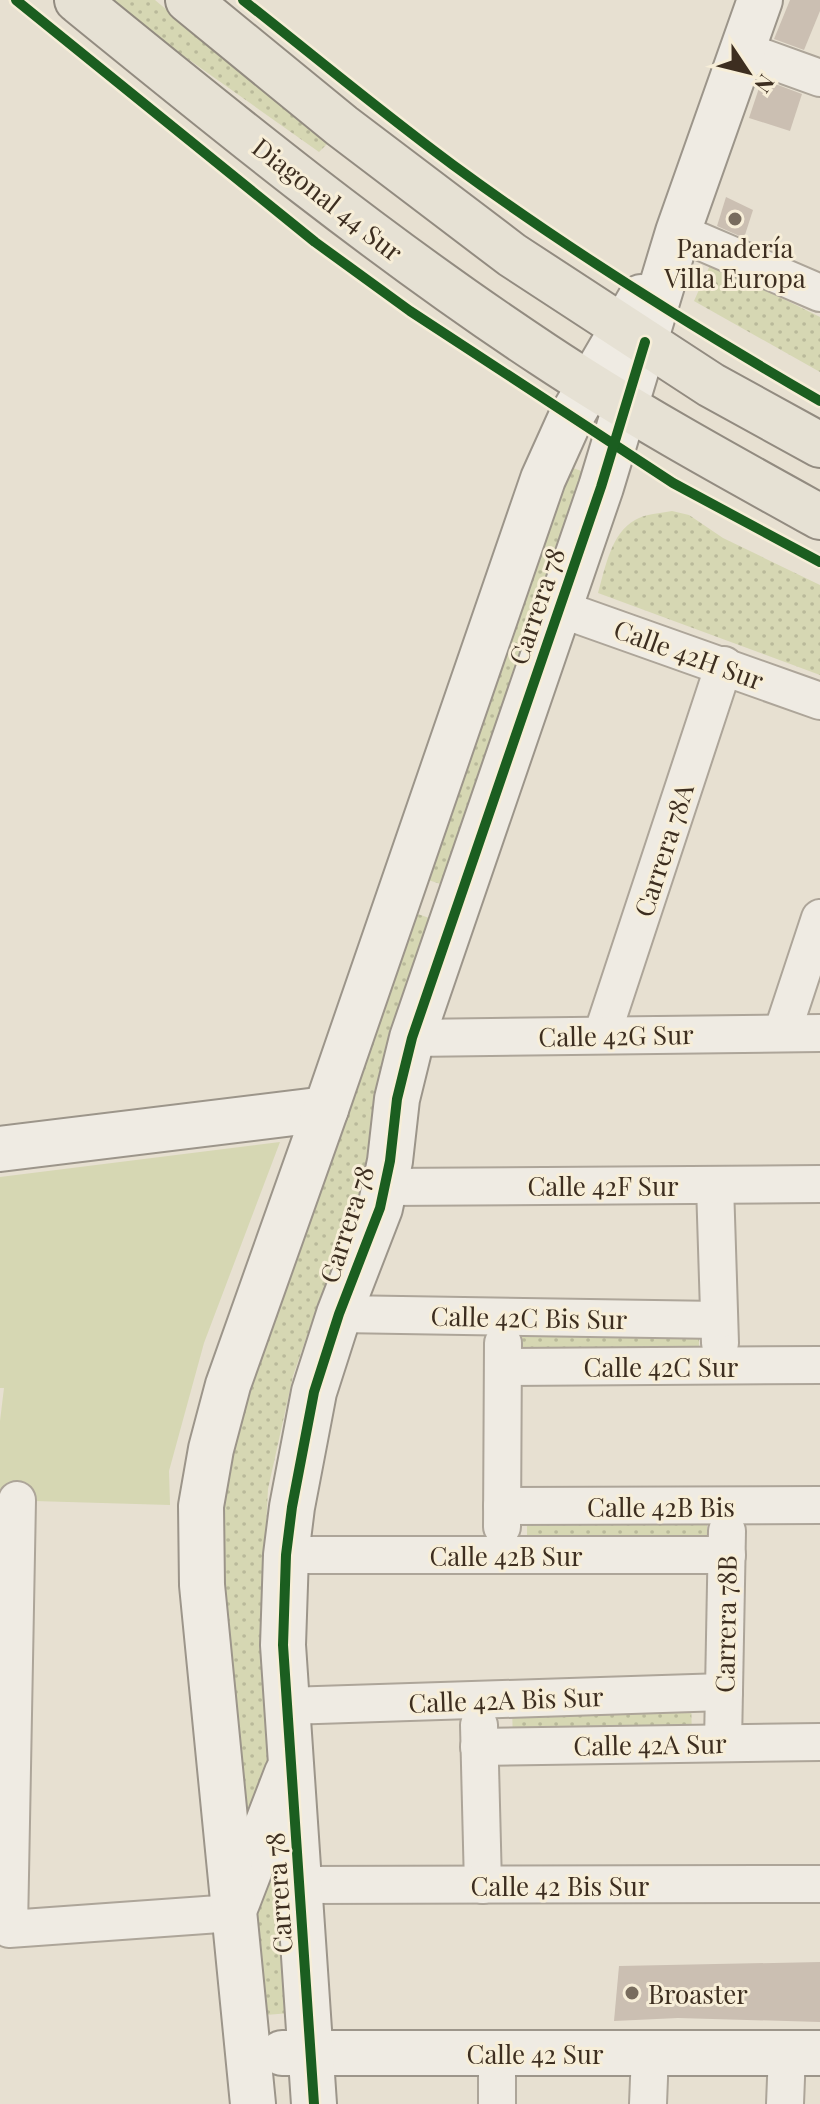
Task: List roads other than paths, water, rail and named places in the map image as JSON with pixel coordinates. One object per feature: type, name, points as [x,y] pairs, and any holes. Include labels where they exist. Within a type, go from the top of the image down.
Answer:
[{"type":"main road","name":"Diagonal 44 Sur","points":[[77,0],[392,248],[543,354],[820,517]]},
{"type":"main road","points":[[188,0],[419,187],[512,255],[711,385],[820,445]]},
{"type":"street","name":"Carrera 78","points":[[314,2104],[282,1603],[292,1507],[314,1392],[386,1187],[397,1099],[412,1038],[601,487],[608,395],[678,232],[760,0]]},
{"type":"street","points":[[742,50],[820,78]]},
{"type":"street","points":[[678,232],[820,293]]},
{"type":"street","name":"Carrera 78","points":[[253,2104],[202,1585],[201,1506],[211,1449],[228,1385],[402,892],[543,479],[557,445],[608,395]]},
{"type":"street","name":"Calle 42H Sur","points":[[558,608],[820,701]]},
{"type":"street","name":"Carrera 78A","points":[[602,1035],[724,665]]},
{"type":"street","points":[[402,892],[456,910]]},
{"type":"street","points":[[782,1033],[820,921]]},
{"type":"street","name":"Calle 42G Sur","points":[[412,1038],[820,1033]]},
{"type":"street","points":[[0,1149],[326,1109]]},
{"type":"street","name":"Calle 42F Sur","points":[[386,1187],[820,1184]]},
{"type":"street","points":[[715,1185],[721,1365]]},
{"type":"street","name":"Calle 42C Bis Sur","points":[[339,1314],[719,1320]]},
{"type":"street","points":[[501,1555],[503,1317]]},
{"type":"street","name":"Calle 42C Sur","points":[[503,1367],[820,1365]]},
{"type":"street","points":[[17,1500],[9,1929],[233,1913],[291,1761]]},
{"type":"street","name":"Carrera 78B","points":[[723,1743],[727,1505]]},
{"type":"street","name":"Calle 42B Bis","points":[[502,1506],[820,1505]]},
{"type":"street","name":"Calle 42B Sur","points":[[286,1555],[727,1555]]},
{"type":"street","name":"Calle 42A Bis Sur","points":[[287,1706],[724,1692]]},
{"type":"street","points":[[478,1700],[483,1885]]},
{"type":"street","name":"Calle 42A Sur","points":[[479,1747],[820,1742]]},
{"type":"street","name":"Calle 42 Bis Sur","points":[[300,1885],[820,1884]]},
{"type":"street","name":"Calle 42 Sur","points":[[249,2053],[804,2053]]},
{"type":"street","points":[[497,2053],[497,2104]]},
{"type":"street","points":[[648,2104],[650,2053]]},
{"type":"street","points":[[785,2104],[804,2053]]},
{"type":"place","name":"Panadería Villa Europa","points":[[735,219]]},
{"type":"place","name":"Broaster","points":[[632,1993]]}]
